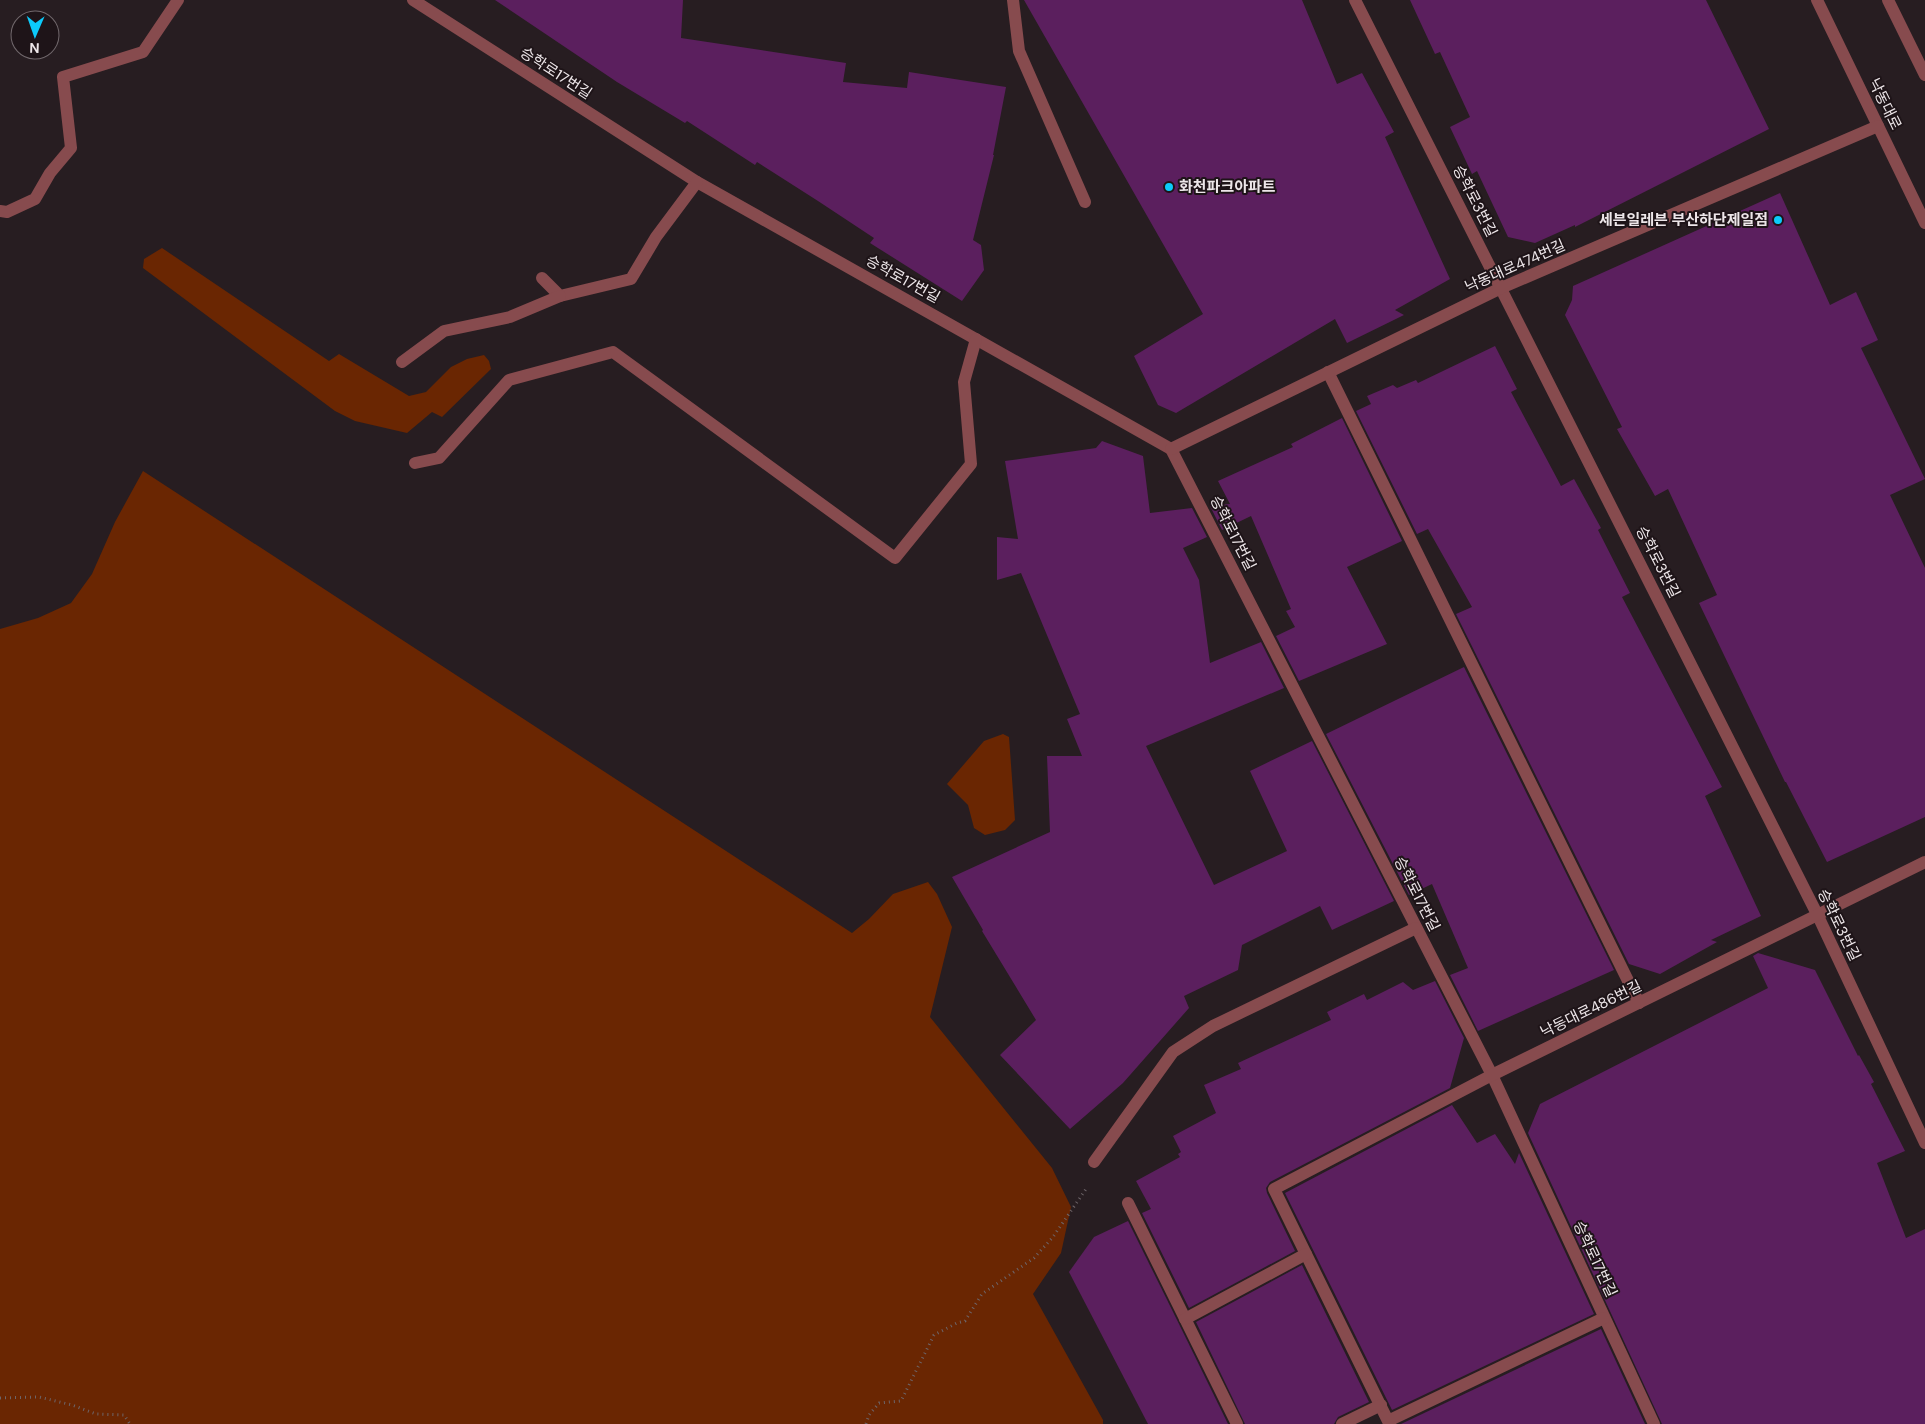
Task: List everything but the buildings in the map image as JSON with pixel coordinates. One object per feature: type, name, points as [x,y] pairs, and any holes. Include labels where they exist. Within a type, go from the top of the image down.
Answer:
[{"type":"street","points":[[0,211],[7,212],[35,199],[50,173],[71,148],[63,77],[143,52],[178,0]]},
{"type":"street","name":"승학로17번길","points":[[413,0],[697,182],[1171,448],[1492,1075],[1654,1424]]},
{"type":"street","points":[[1012,0],[1019,51],[1085,202]]},
{"type":"street","name":"승학로3번길","points":[[1355,0],[1818,916],[1925,1143]]},
{"type":"street","name":"낙동대로","points":[[1816,0],[1925,223]]},
{"type":"street","points":[[1888,0],[1925,75]]},
{"type":"street","name":"낙동대로474번길","points":[[1171,448],[1502,288],[1878,126]]},
{"type":"street","points":[[402,362],[444,331],[510,317],[560,296],[630,279],[656,237],[697,182]]},
{"type":"street","points":[[542,278],[560,296]]},
{"type":"street","points":[[415,463],[439,458],[509,380],[613,352],[895,558],[971,464],[964,382],[976,339]]},
{"type":"street","points":[[1328,372],[1639,1003]]},
{"type":"street","name":"낙동대로486번길","points":[[1306,1254],[1274,1189],[1492,1075],[1925,862]]},
{"type":"street","points":[[1094,1162],[1173,1052],[1213,1026],[1416,928]]},
{"type":"street","points":[[1128,1203],[1237,1424]]},
{"type":"street","points":[[1185,1320],[1306,1254],[1388,1421],[1604,1318]]},
{"type":"street","points":[[1342,1424],[1381,1405]]},
{"type":"path","points":[[866,1424],[868,1415],[879,1403],[901,1401],[934,1335],[956,1323],[965,1322],[982,1294],[1034,1258],[1053,1237],[1088,1187],[1094,1162]]},
{"type":"path","points":[[0,1398],[40,1396],[96,1414],[124,1415],[130,1424]]},
{"type":"shaded area","points":[[162,248],[329,361],[339,354],[409,396],[426,392],[451,367],[467,359],[484,355],[489,361],[491,369],[442,417],[432,412],[407,433],[355,421],[335,411],[143,268],[144,259]]},
{"type":"shaded area","points":[[143,471],[852,933],[869,919],[893,894],[928,882],[937,894],[952,927],[930,1017],[1052,1168],[1071,1207],[1061,1253],[1033,1294],[1103,1420],[1103,1424],[0,1424],[0,629],[38,618],[71,603],[92,574],[115,522]]},
{"type":"shaded area","points":[[1003,734],[1009,737],[1015,820],[1005,830],[985,835],[974,828],[968,805],[947,784],[984,741]]},
{"type":"place","name":"화천파크아파트","points":[[1169,187]]},
{"type":"place","name":"세븐일레븐 부산하단제일점","points":[[1778,220]]}]
